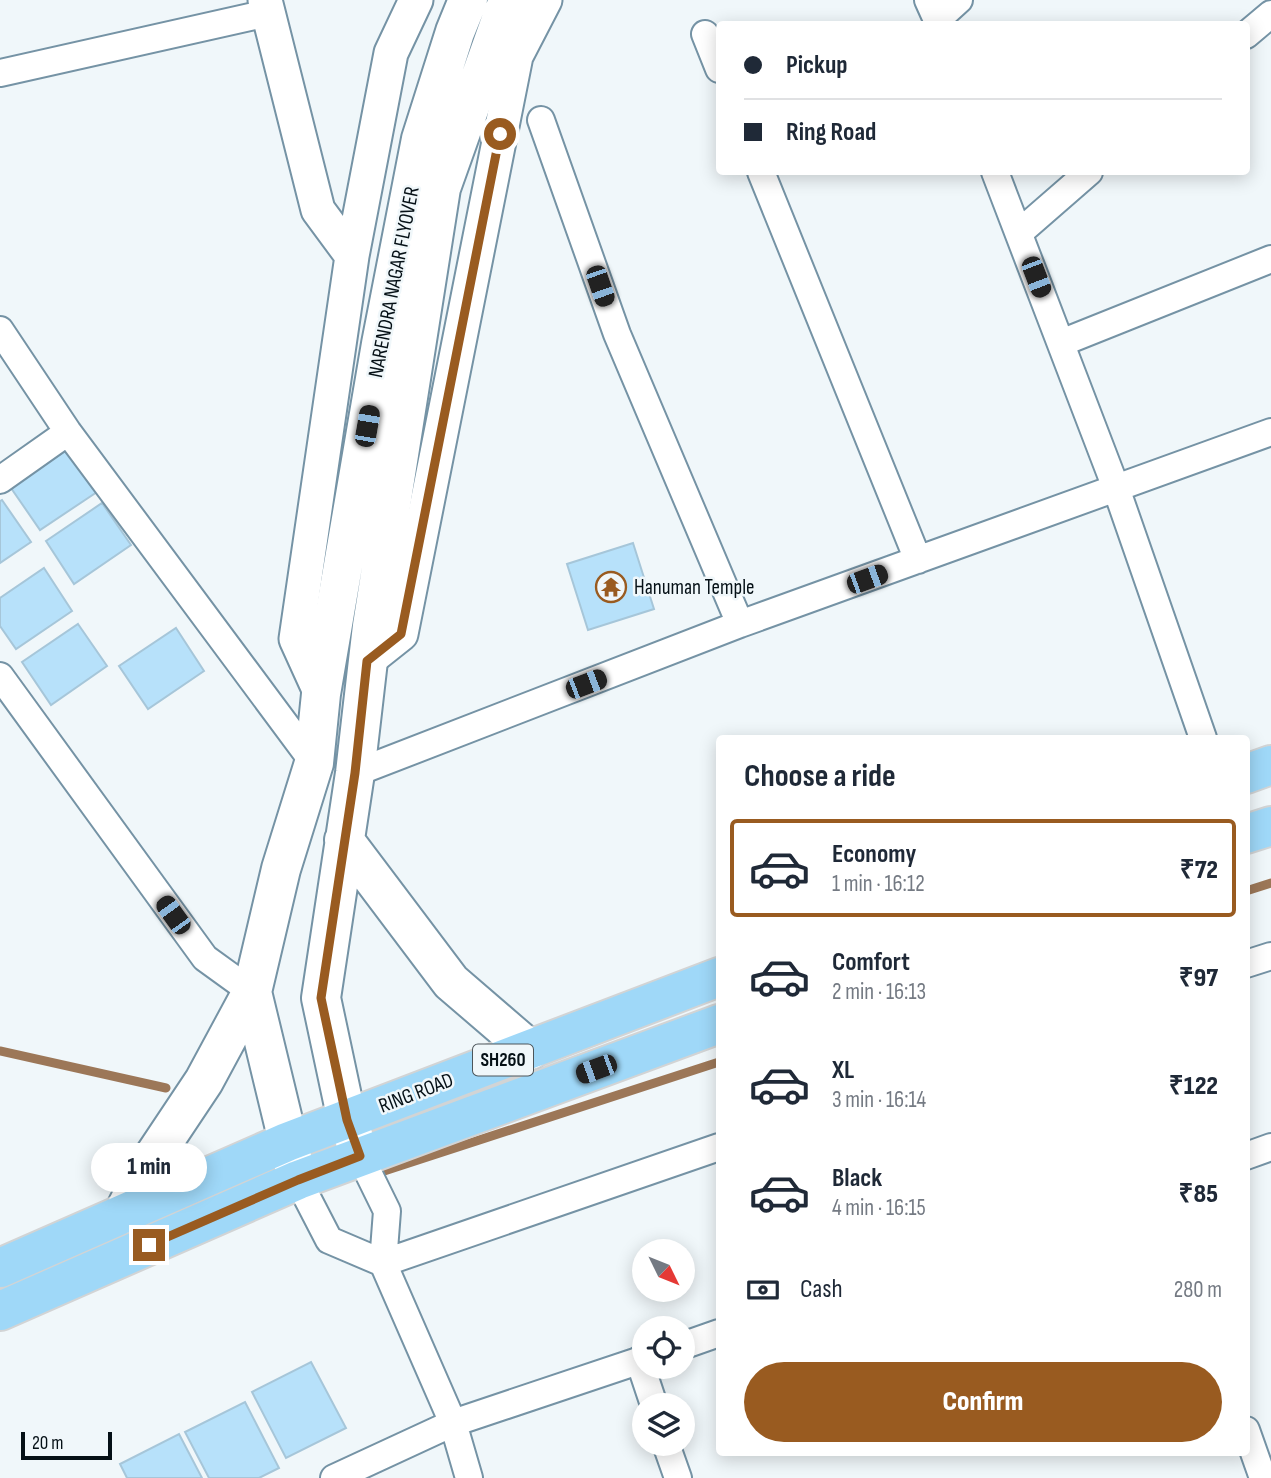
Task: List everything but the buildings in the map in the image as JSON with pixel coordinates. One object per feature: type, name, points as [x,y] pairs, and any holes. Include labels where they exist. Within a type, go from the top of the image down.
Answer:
[{"type":"highway","points":[[1250,773],[1271,765]]},
{"type":"highway","points":[[1250,833],[1271,826]]},
{"type":"highway","name":"RING ROAD","points":[[0,1268],[287,1142],[716,977]]},
{"type":"highway","name":"RING ROAD","points":[[0,1311],[298,1180],[716,1025]]},
{"type":"main road","name":"NARENDRA NAGAR FLYOVER","points":[[252,992],[281,869],[314,762],[321,694],[379,358],[421,139],[468,0]]},
{"type":"main road","name":"NARENDRA NAGAR FLYOVER","points":[[360,1156],[347,1120],[321,998],[355,773],[369,644],[441,188],[508,0]]},
{"type":"main road","points":[[345,840],[451,982],[530,1050]]},
{"type":"main road","points":[[252,992],[298,1180]]},
{"type":"main road","points":[[123,1214],[148,1165],[204,1081],[252,992]]},
{"type":"street","points":[[321,694],[296,639],[352,256],[391,53],[416,0]]},
{"type":"street","points":[[369,644],[401,634],[516,56],[545,0]]},
{"type":"street","points":[[935,15],[959,0]]},
{"type":"street","points":[[0,73],[267,7],[318,210],[352,256]]},
{"type":"street","points":[[1250,31],[1271,13]]},
{"type":"street","points":[[705,34],[716,62]]},
{"type":"street","points":[[541,120],[617,334],[740,624]]},
{"type":"street","points":[[762,175],[918,560]]},
{"type":"street","points":[[996,175],[1116,488],[1202,735]]},
{"type":"street","points":[[1019,233],[1086,175]]},
{"type":"street","points":[[1061,344],[1271,259]]},
{"type":"street","points":[[0,330],[68,432],[314,762]]},
{"type":"street","points":[[0,480],[68,432]]},
{"type":"street","points":[[355,773],[740,624],[1271,432]]},
{"type":"street","points":[[0,676],[205,958],[252,992]]},
{"type":"street","points":[[1250,963],[1271,956]]},
{"type":"street","points":[[1250,1155],[1271,1147]]},
{"type":"street","points":[[298,1180],[328,1240],[383,1263],[716,1148]]},
{"type":"street","points":[[360,1156],[387,1211],[383,1263],[453,1423],[469,1478]]},
{"type":"street","points":[[695,1341],[716,1334]]},
{"type":"street","points":[[334,1478],[453,1423],[632,1362]]},
{"type":"street","points":[[1250,1441],[1263,1478]]},
{"type":"street","points":[[670,1456],[678,1478]]},
{"type":"waterway","points":[[1250,890],[1271,883]]},
{"type":"waterway","points":[[0,1051],[166,1088]]},
{"type":"waterway","points":[[375,1174],[716,1063]]},
{"type":"place","name":"Hanuman Temple","points":[[611,587]]},
{"type":"route","points":[[149,1245],[360,1156],[347,1120],[321,998],[355,773],[367,661],[401,634],[500,134]]}]
